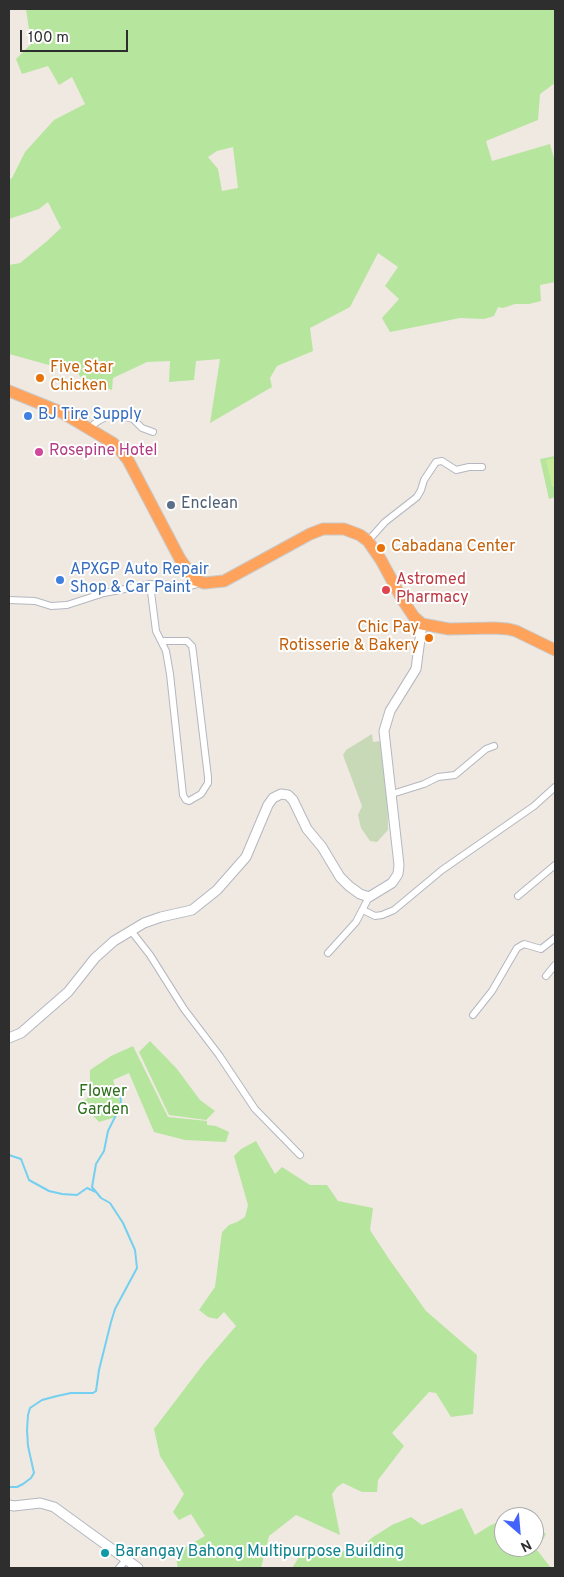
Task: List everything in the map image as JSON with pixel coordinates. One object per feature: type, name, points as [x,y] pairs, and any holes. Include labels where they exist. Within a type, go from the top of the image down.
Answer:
[{"type":"highway","points":[[9,392],[62,412],[113,443],[128,460],[180,559],[194,580],[204,583],[224,581],[292,543],[324,529],[335,528],[351,531],[368,541],[378,554],[402,599],[414,617],[422,624],[449,629],[508,629],[555,650]]},
{"type":"street","points":[[91,430],[94,424],[100,420],[108,416],[118,415],[133,419],[138,426],[153,432]]},
{"type":"street","points":[[368,541],[385,522],[417,497],[424,480],[436,462],[442,461],[456,470],[482,467]]},
{"type":"street","points":[[9,600],[35,601],[50,606],[67,605],[104,593],[150,584],[191,586],[204,583]]},
{"type":"street","points":[[150,584],[156,630],[166,652],[170,674],[181,788],[184,798],[189,800],[201,794],[208,783],[194,652],[192,646],[187,641],[162,641]]},
{"type":"street","points":[[328,953],[348,932],[369,897],[392,883],[398,874],[399,865],[384,731],[390,711],[416,669],[422,624]]},
{"type":"street","points":[[392,794],[438,778],[455,775],[486,749],[494,746]]},
{"type":"street","points":[[362,910],[375,916],[394,910],[442,870],[534,806],[555,787]]},
{"type":"street","points":[[9,1038],[21,1033],[34,1023],[68,992],[104,949],[144,923],[192,910],[218,890],[246,856],[268,805],[273,798],[280,794],[288,795],[293,800],[307,829],[322,847],[340,877],[354,890],[369,897]]},
{"type":"street","points":[[518,896],[555,865]]},
{"type":"street","points":[[132,932],[255,1109],[300,1154]]},
{"type":"street","points":[[473,1015],[492,991],[517,948],[524,944],[541,949],[555,938]]},
{"type":"street","points":[[546,976],[555,965]]},
{"type":"street","points":[[9,1505],[40,1502],[54,1507],[138,1568]]},
{"type":"street","points":[[119,1568],[127,1559]]},
{"type":"green space","points":[[26,9],[555,9],[555,83],[540,94],[538,120],[486,141],[492,161],[550,144],[555,162],[555,282],[540,285],[541,301],[529,304],[515,304],[503,308],[498,307],[494,316],[484,319],[460,318],[390,332],[382,318],[399,299],[385,286],[398,267],[378,253],[350,307],[310,328],[313,351],[277,366],[270,378],[272,387],[210,423],[220,359],[196,361],[194,380],[169,382],[170,361],[147,362],[113,378],[112,390],[99,385],[89,392],[78,373],[9,354],[9,265],[20,263],[61,228],[48,202],[39,209],[9,219],[9,180],[12,178],[25,152],[54,120],[85,104],[72,77],[59,85],[48,66],[22,74],[16,59],[31,44]],"holes":[[[233,147],[238,188],[222,191],[218,169],[208,157],[217,151]]]},
{"type":"green space","points":[[555,456],[555,497],[549,499],[540,459]]},
{"type":"green space","points":[[555,458],[555,487],[552,487],[546,460]]},
{"type":"green space","points":[[372,734],[373,742],[381,741],[387,774],[388,830],[377,842],[370,841],[361,828],[358,815],[362,806],[343,755],[346,750]]},
{"type":"green space","points":[[150,1041],[177,1069],[200,1100],[215,1111],[206,1120],[169,1115],[139,1052]]},
{"type":"green space","name":"Flower Garden","points":[[133,1046],[168,1117],[207,1121],[207,1125],[216,1126],[229,1132],[226,1142],[185,1140],[154,1132],[129,1073],[113,1080],[121,1105],[116,1117],[99,1122],[79,1101],[87,1099],[90,1089],[90,1070],[111,1056]]},
{"type":"green space","points":[[256,1141],[275,1174],[282,1167],[310,1185],[327,1185],[338,1201],[373,1208],[370,1230],[389,1259],[426,1311],[477,1355],[473,1414],[451,1417],[436,1393],[429,1392],[392,1433],[404,1446],[378,1480],[377,1492],[362,1492],[343,1483],[332,1494],[340,1535],[296,1515],[269,1536],[261,1568],[178,1568],[175,1553],[205,1536],[191,1514],[179,1520],[173,1512],[184,1494],[160,1456],[154,1429],[205,1362],[236,1326],[224,1312],[217,1319],[208,1317],[199,1310],[215,1287],[222,1232],[229,1225],[245,1217],[248,1205],[234,1156],[241,1149]]},
{"type":"green space","points":[[462,1508],[475,1535],[494,1524],[494,1557],[542,1557],[551,1568],[292,1568],[307,1545],[333,1553],[360,1548],[392,1525],[411,1517],[422,1525]]},
{"type":"waterway","points":[[9,1487],[17,1487],[23,1484],[34,1473],[28,1446],[27,1430],[30,1408],[42,1400],[57,1396],[71,1393],[93,1393],[96,1391],[99,1370],[115,1309],[137,1268],[135,1250],[123,1223],[110,1203],[101,1198],[92,1187],[96,1164],[104,1151],[108,1131],[121,1105],[120,1091]]},
{"type":"waterway","points":[[9,1155],[21,1159],[29,1180],[49,1191],[77,1195],[87,1188],[96,1192]]},
{"type":"place","name":"Five Star Chicken","points":[[40,378]]},
{"type":"place","name":"BJ Tire Supply","points":[[28,416]]},
{"type":"place","name":"Rosepine Hotel","points":[[39,452]]},
{"type":"place","name":"Enclean","points":[[171,505]]},
{"type":"place","name":"Cabadana Center","points":[[381,548]]},
{"type":"place","name":"APXGP Auto Repair Shop & Car Paint","points":[[60,580]]},
{"type":"place","name":"Astromed Pharmacy","points":[[386,590]]},
{"type":"place","name":"Chic Pay Rotisserie & Bakery","points":[[429,638]]},
{"type":"place","name":"Barangay Bahong Multipurpose Building","points":[[105,1553]]}]
